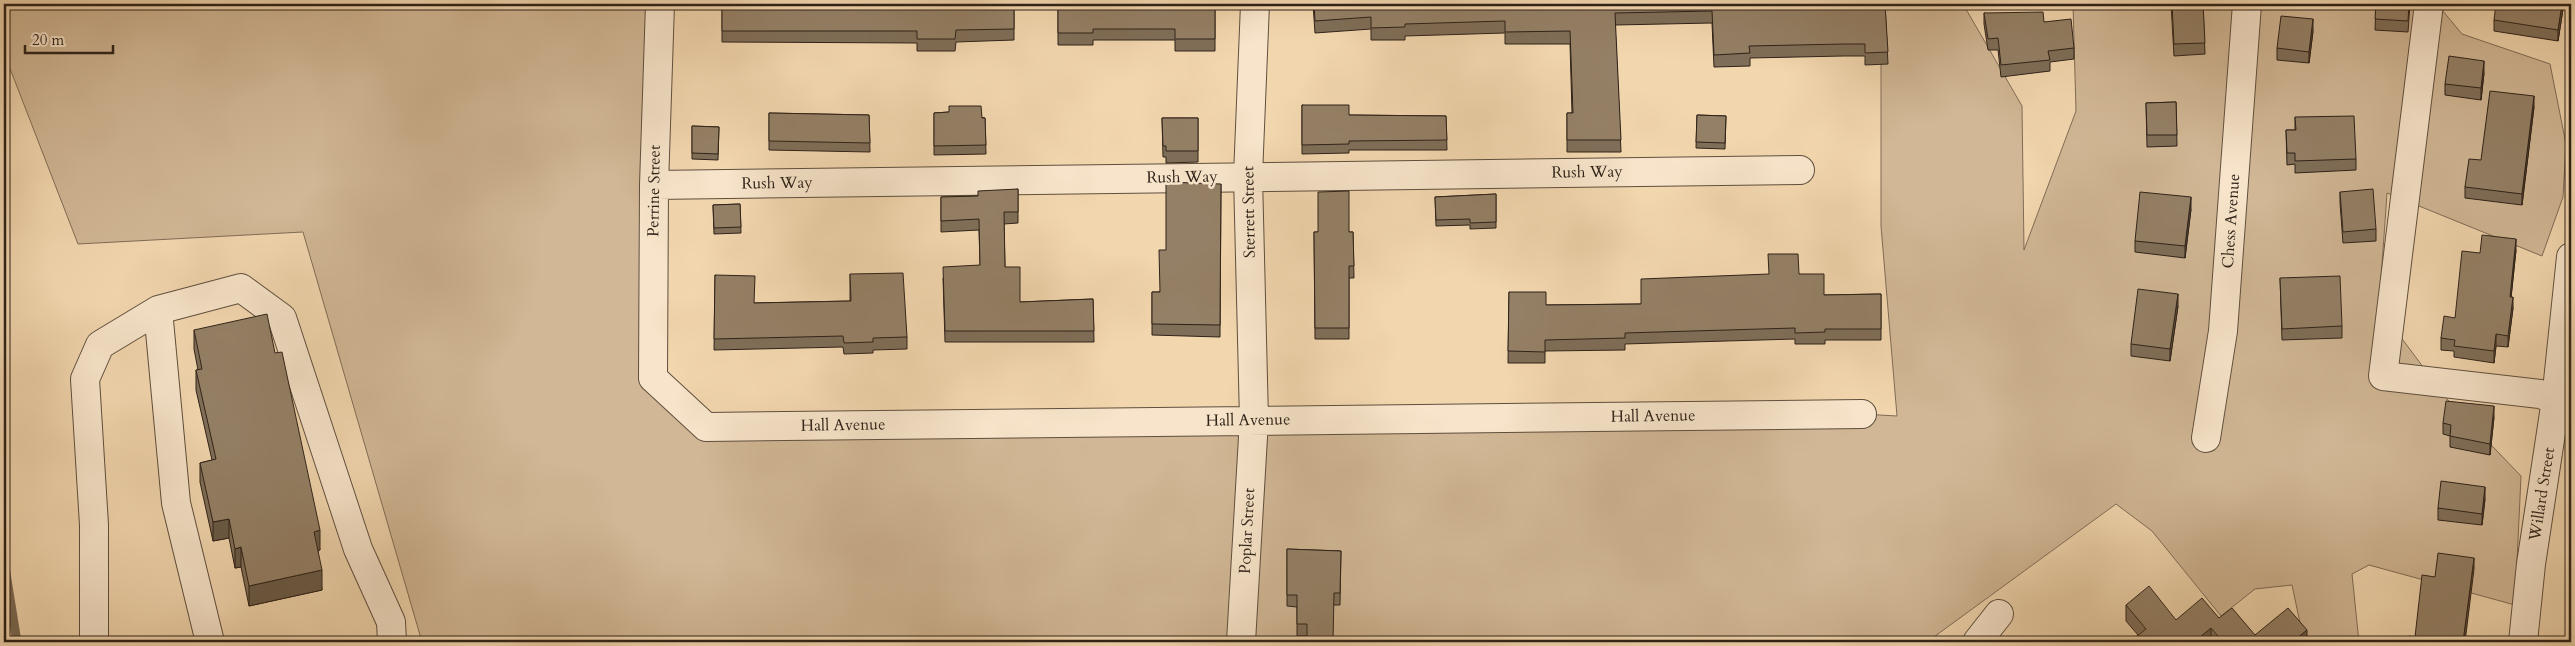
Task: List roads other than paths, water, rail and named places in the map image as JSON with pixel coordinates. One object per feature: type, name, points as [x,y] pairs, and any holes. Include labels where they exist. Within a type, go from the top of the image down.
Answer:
[{"type":"street","name":"Perrine Street","points":[[653,378],[654,185],[660,4]]},
{"type":"street","name":"Sterrett Street","points":[[1254,420],[1248,176],[1255,4]]},
{"type":"street","name":"Chess Avenue","points":[[2206,438],[2223,331],[2247,4]]},
{"type":"street","points":[[2429,4],[2384,376],[2540,394],[2564,395]]},
{"type":"street","name":"Rush Way","points":[[654,185],[1800,170]]},
{"type":"street","name":"Willard Street","points":[[2523,642],[2531,564],[2564,395],[2571,257]]},
{"type":"street","points":[[94,642],[94,525],[85,379],[100,345],[158,310],[241,288],[282,318],[358,549],[391,622],[392,642]]},
{"type":"street","points":[[158,310],[176,503],[210,642]]},
{"type":"street","name":"Hall Avenue","points":[[653,378],[706,427],[1862,414]]},
{"type":"street","name":"Poplar Street","points":[[1241,642],[1254,420]]},
{"type":"street","points":[[1977,642],[1999,614]]},
{"type":"waterway","points":[[4,561],[17,642]]}]
